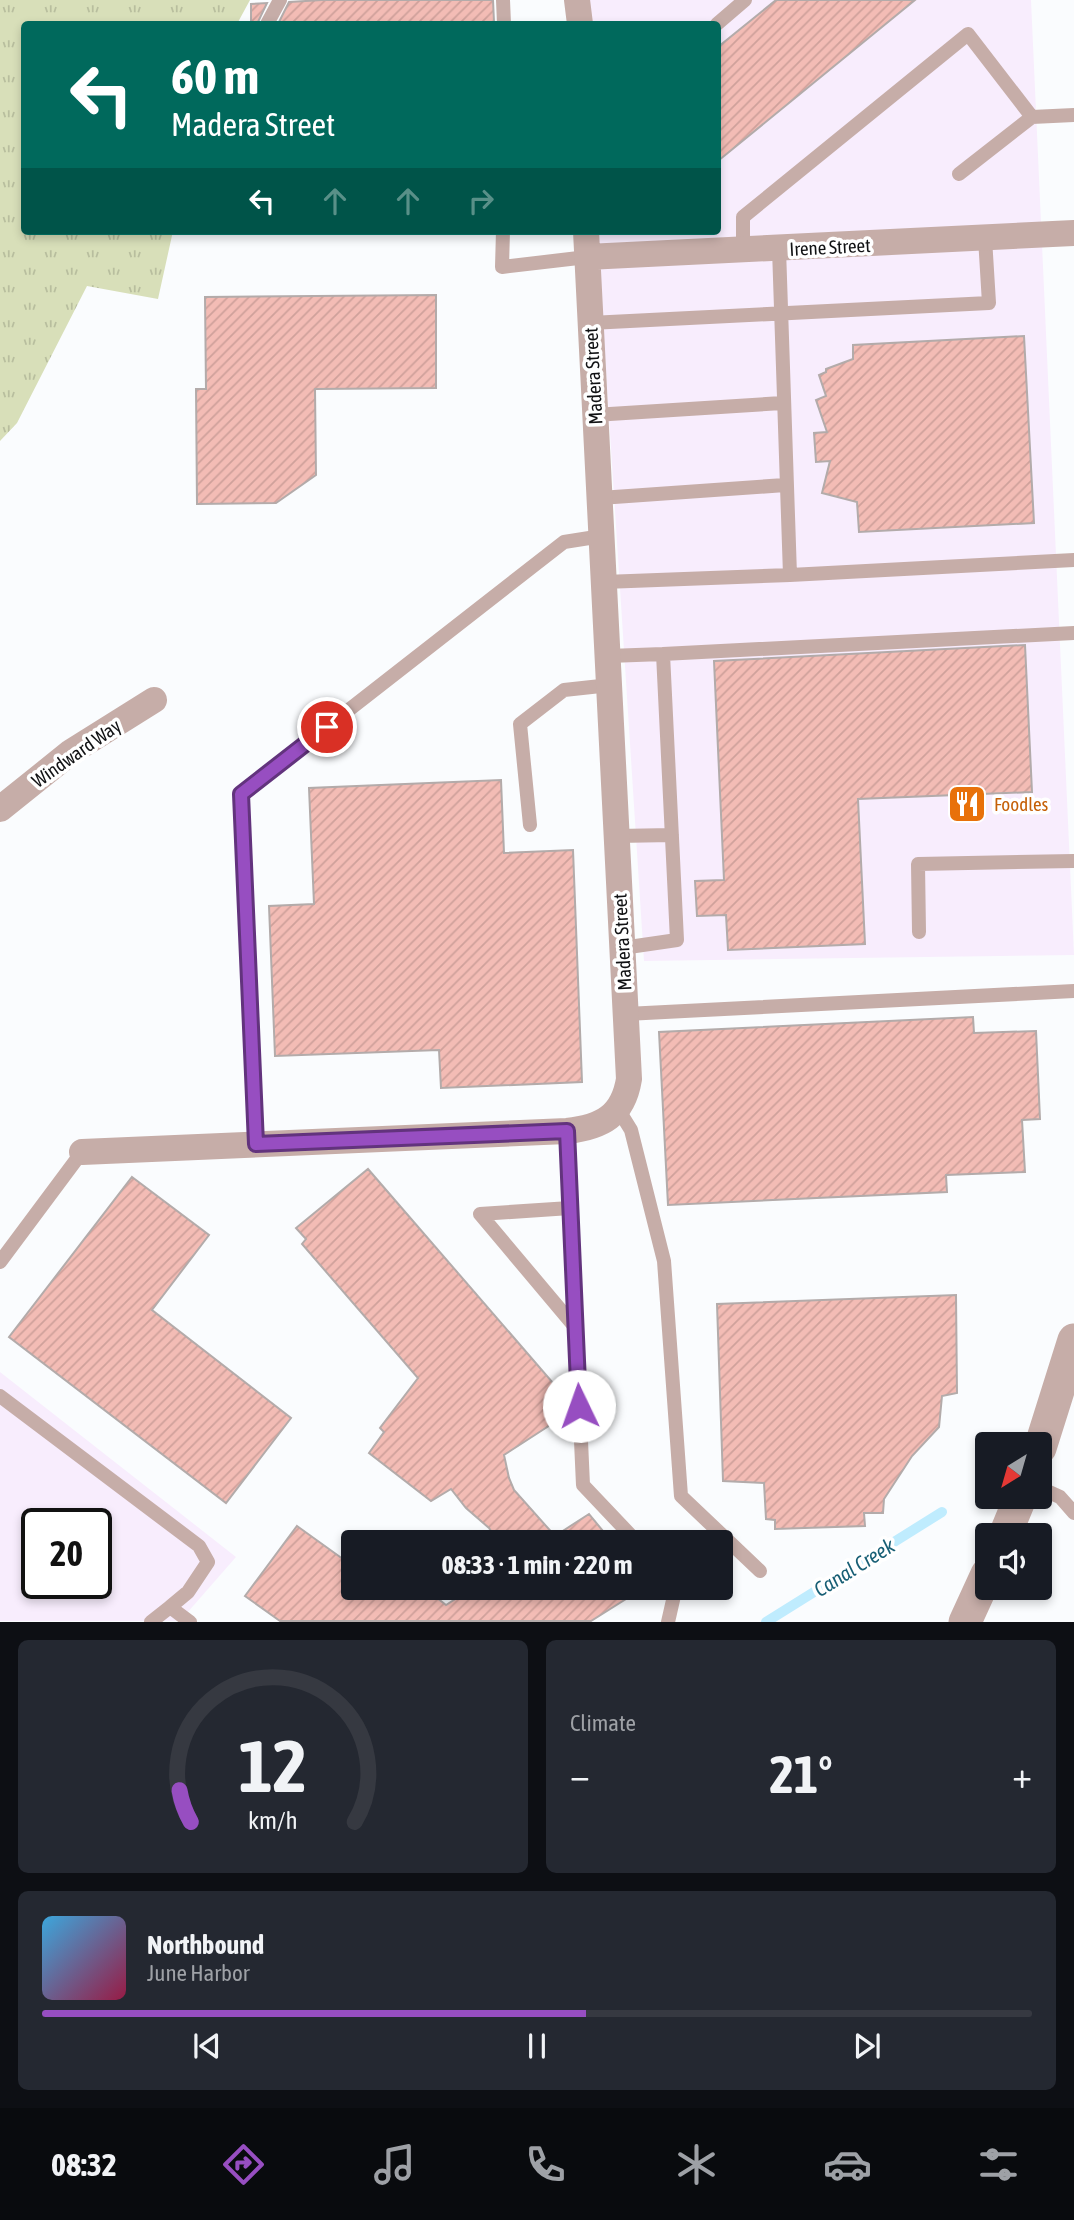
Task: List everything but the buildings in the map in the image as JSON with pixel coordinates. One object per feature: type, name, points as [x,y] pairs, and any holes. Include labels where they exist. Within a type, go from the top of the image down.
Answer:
[{"type":"street","points":[[577,0],[580,21]]},
{"type":"street","name":"Irene Street","points":[[586,244],[743,251],[1074,233]]},
{"type":"street","name":"Madera Street","points":[[586,244],[629,1079],[626,1096],[618,1109]]},
{"type":"street","name":"Windward Way","points":[[0,809],[71,752],[155,700]]},
{"type":"street","points":[[82,1152],[567,1131],[596,1126],[618,1109]]},
{"type":"street","points":[[1045,1432],[1074,1340]]},
{"type":"street","points":[[965,1622],[975,1600]]},
{"type":"lane","points":[[269,21],[280,0]]},
{"type":"lane","points":[[503,0],[504,21]]},
{"type":"lane","points":[[721,21],[745,0]]},
{"type":"lane","points":[[743,251],[743,217],[968,34],[1032,117]]},
{"type":"lane","points":[[959,174],[1032,117],[1074,115]]},
{"type":"lane","points":[[503,235],[502,267],[586,244]]},
{"type":"lane","points":[[590,323],[989,303],[985,238]]},
{"type":"lane","points":[[779,249],[782,402],[790,575]]},
{"type":"lane","points":[[594,415],[782,402]]},
{"type":"lane","points":[[600,498],[785,485]]},
{"type":"lane","points":[[256,1144],[241,794],[564,542],[602,536]]},
{"type":"lane","points":[[604,583],[1074,560]]},
{"type":"lane","points":[[608,656],[1074,633]]},
{"type":"lane","points":[[622,948],[677,940],[663,654]]},
{"type":"lane","points":[[530,825],[520,724],[564,690],[610,685]]},
{"type":"lane","points":[[617,836],[672,835]]},
{"type":"lane","points":[[919,932],[918,864],[1074,861]]},
{"type":"lane","points":[[626,1014],[1074,991]]},
{"type":"lane","points":[[618,1109],[631,1130],[664,1261],[681,1496],[760,1571]]},
{"type":"lane","points":[[567,1131],[583,1485],[625,1530]]},
{"type":"lane","points":[[0,1262],[82,1152]]},
{"type":"lane","points":[[570,1208],[480,1214],[575,1327]]},
{"type":"lane","points":[[0,1396],[199,1546],[208,1562],[188,1592],[151,1622]]},
{"type":"lane","points":[[1052,1493],[1060,1497],[1074,1513]]},
{"type":"lane","points":[[668,1622],[673,1600]]},
{"type":"lane","points":[[170,1606],[190,1622]]},
{"type":"shaded area","points":[[582,0],[1031,0],[1074,955],[644,961],[597,235],[721,235],[721,21],[583,21]]},
{"type":"shaded area","points":[[0,1372],[236,1557],[180,1621],[0,1621]]},
{"type":"green space","points":[[0,0],[250,0],[239,21],[21,21],[21,235],[172,235],[158,299],[87,286],[17,423],[0,441]]},
{"type":"waterway","name":"Canal Creek","points":[[766,1622],[942,1512]]},
{"type":"place","name":"Foodles","points":[[967,804]]},
{"type":"route","points":[[327,727],[241,794],[256,1144],[567,1131],[579,1406]]}]
